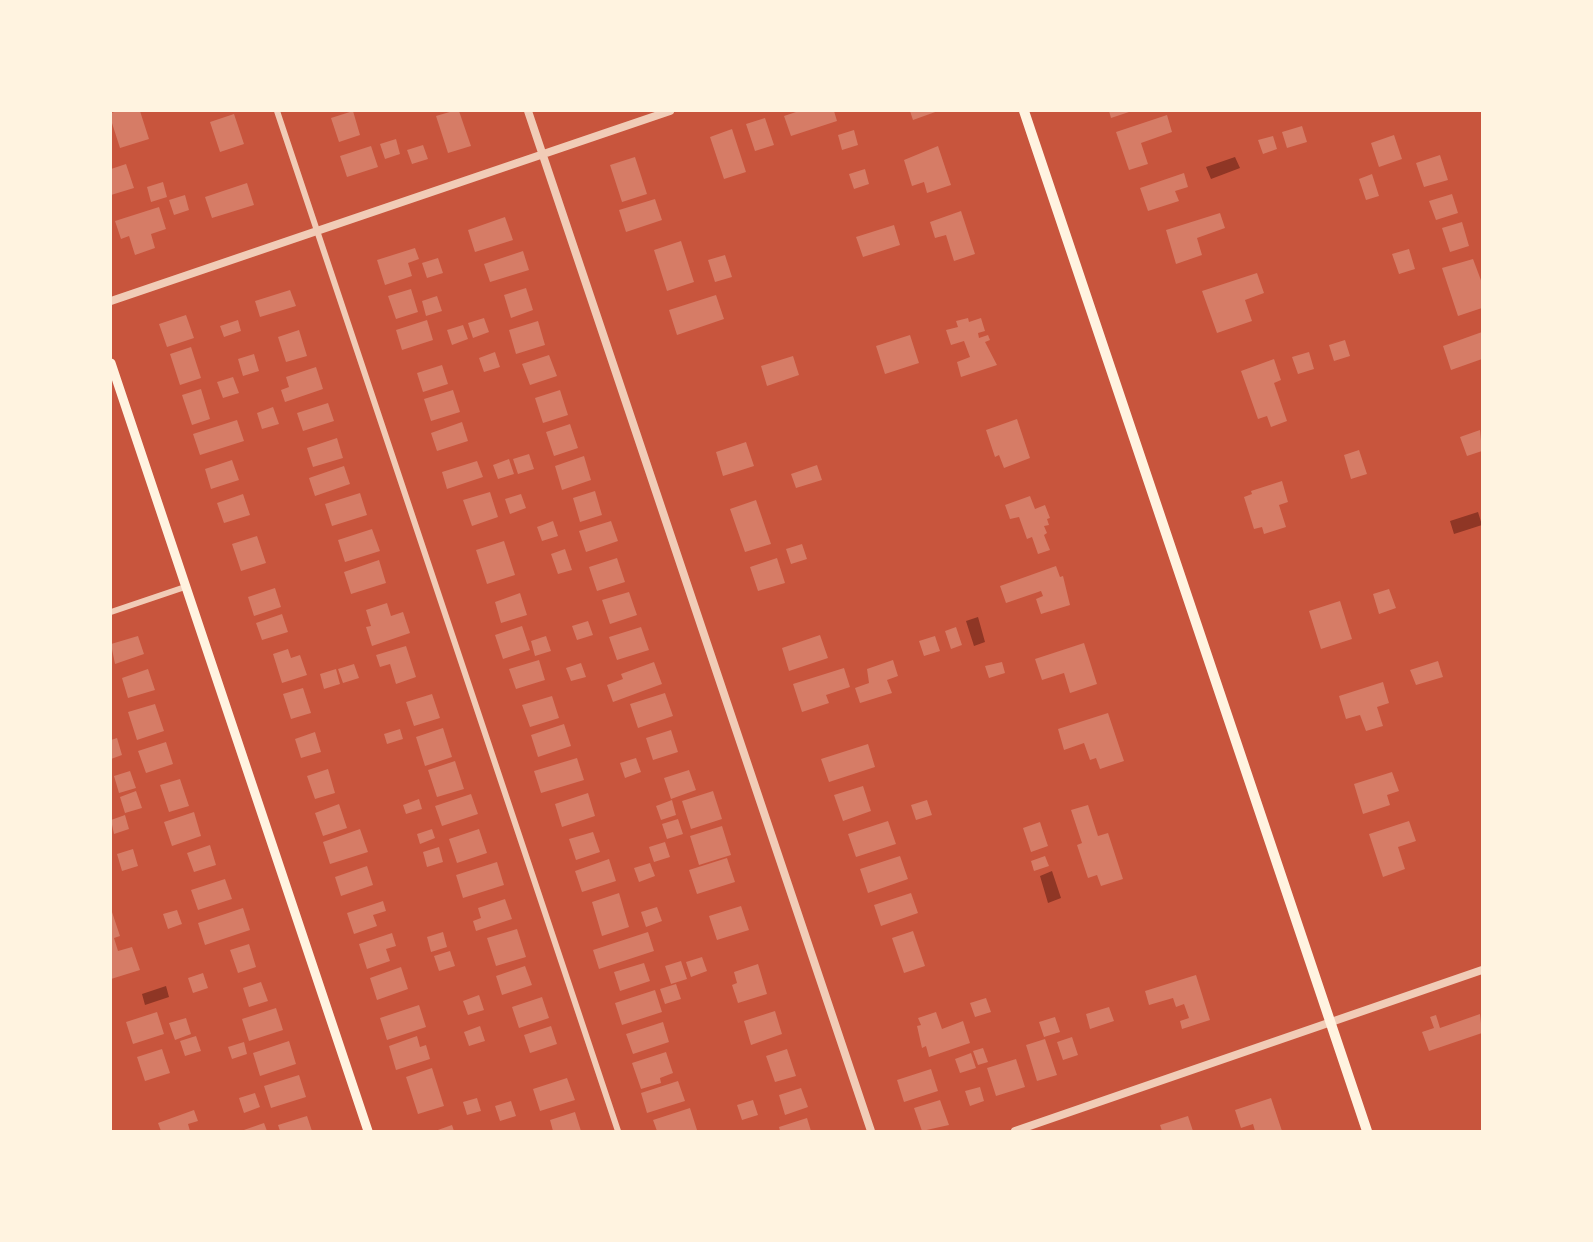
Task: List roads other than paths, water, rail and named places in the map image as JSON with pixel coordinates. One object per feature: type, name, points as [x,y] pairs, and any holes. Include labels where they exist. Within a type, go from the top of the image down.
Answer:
[{"type":"main road","points":[[1024,111],[1367,1131]]},
{"type":"main road","points":[[111,363],[368,1131]]},
{"type":"street","points":[[277,111],[618,1131]]},
{"type":"street","points":[[528,111],[871,1131]]},
{"type":"street","points":[[111,301],[670,111]]},
{"type":"street","points":[[111,612],[185,587]]},
{"type":"street","points":[[1015,1131],[1482,970]]}]
